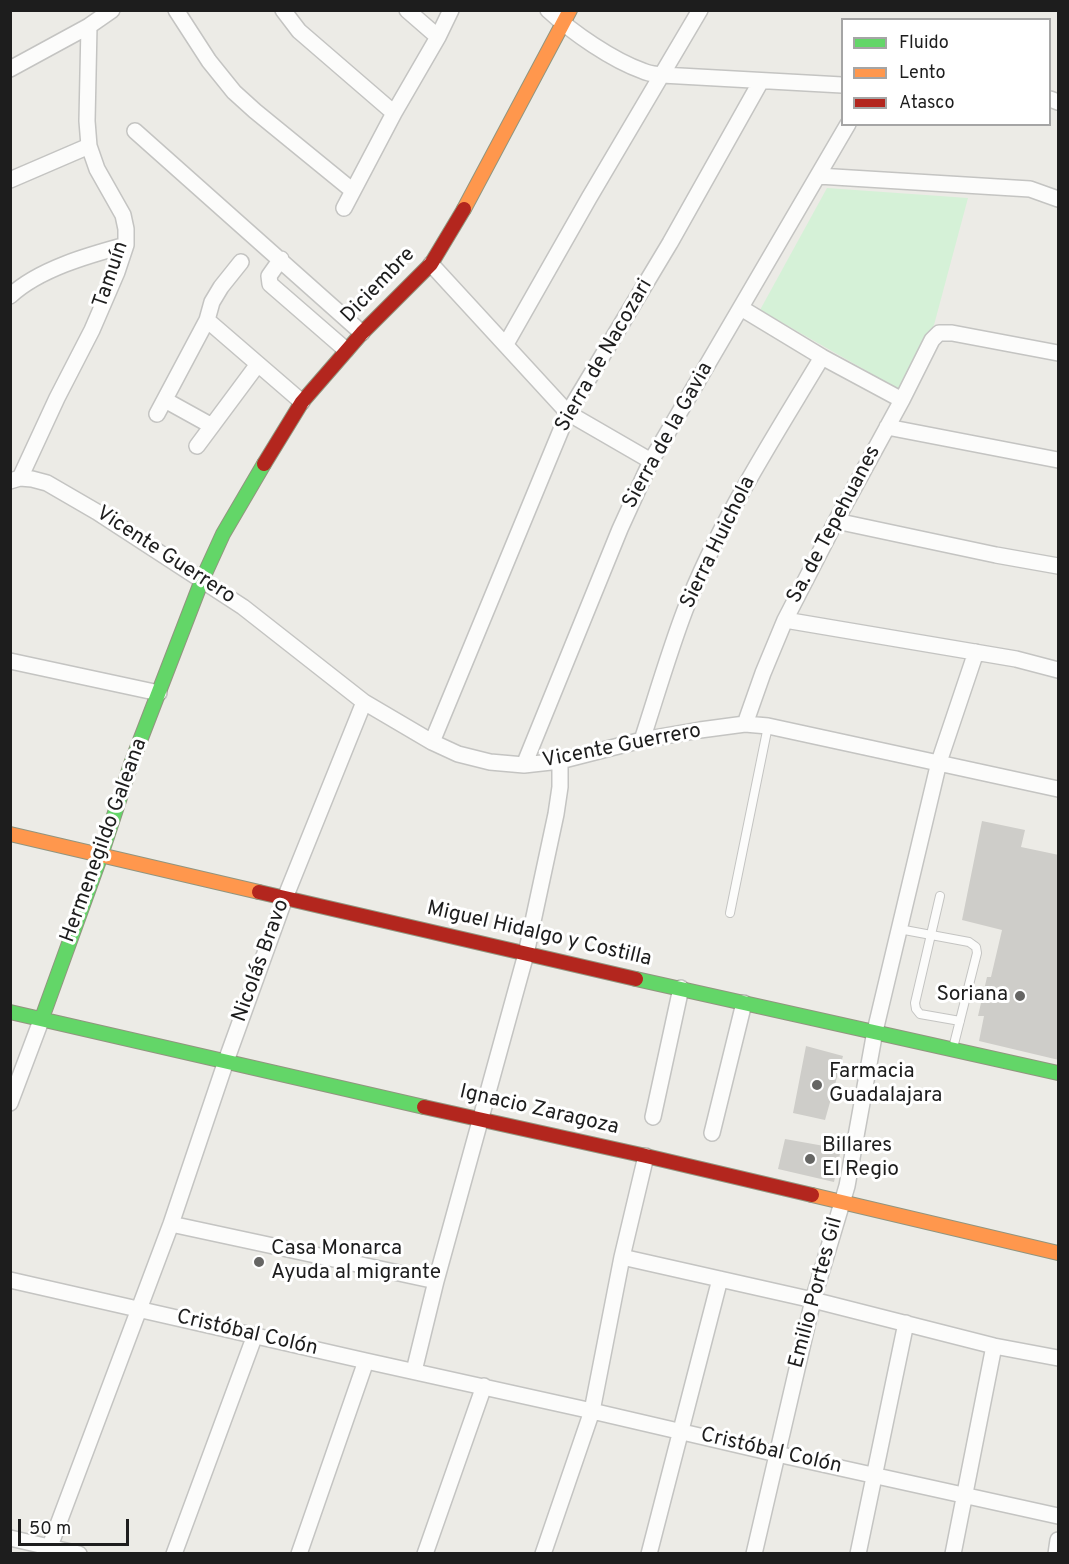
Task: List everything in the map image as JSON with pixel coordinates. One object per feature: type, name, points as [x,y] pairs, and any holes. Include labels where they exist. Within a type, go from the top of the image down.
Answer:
[{"type":"main road","name":"Diciembre","points":[[202,580],[223,534],[302,402],[346,350],[431,264],[487,169],[567,17]]},
{"type":"main road","name":"Hermenegildo Galeana","points":[[42,1018],[131,764],[202,580]]},
{"type":"main road","name":"Miguel Hidalgo y Costilla","points":[[10,834],[526,954],[1059,1072]]},
{"type":"main road","name":"Ignacio Zaragoza","points":[[10,1012],[646,1156],[1059,1253]]},
{"type":"street","points":[[10,69],[89,26],[112,10]]},
{"type":"street","points":[[176,10],[209,61],[234,92],[353,190]]},
{"type":"street","points":[[283,10],[299,31],[394,113]]},
{"type":"street","points":[[407,10],[438,37]]},
{"type":"street","points":[[344,208],[451,10]]},
{"type":"street","points":[[548,10],[567,17],[605,51],[645,72],[662,75],[841,85]]},
{"type":"street","points":[[506,344],[700,10]]},
{"type":"street","name":"Tamuín","points":[[15,479],[92,330],[117,272],[126,244],[123,215],[97,169],[89,146],[87,121],[89,26]]},
{"type":"street","name":"Sierra de Nacozari","points":[[432,742],[568,413],[670,243],[761,81]]},
{"type":"street","name":"Sierra de la Gavia","points":[[524,765],[620,529],[651,460],[847,126]]},
{"type":"street","points":[[135,131],[362,333]]},
{"type":"street","points":[[10,180],[89,146]]},
{"type":"street","points":[[818,176],[1030,189],[1059,199]]},
{"type":"street","points":[[10,296],[39,276],[126,244]]},
{"type":"street","points":[[281,259],[269,276],[270,284],[346,350]]},
{"type":"street","points":[[212,426],[161,407],[207,320],[212,302],[221,286],[241,262]]},
{"type":"street","points":[[431,264],[568,413],[651,460]]},
{"type":"street","points":[[741,308],[822,357],[902,400]]},
{"type":"street","points":[[207,320],[302,402]]},
{"type":"street","name":"Sa. de Tepehuanes","points":[[746,724],[763,673],[785,620],[932,340],[939,333],[952,333],[1059,352]]},
{"type":"street","name":"Sierra Huichola","points":[[642,740],[685,610],[704,565],[735,504],[822,357]]},
{"type":"street","points":[[197,446],[258,364]]},
{"type":"street","points":[[887,428],[1059,460]]},
{"type":"street","name":"Vicente Guerrero","points":[[15,479],[32,479],[47,483],[72,496],[243,607],[364,702],[432,742],[458,754],[490,762],[524,765],[560,761],[642,740],[746,724],[768,726],[1059,789]]},
{"type":"street","points":[[836,521],[1059,566]]},
{"type":"street","points":[[785,620],[1017,659],[1059,670]]},
{"type":"street","name":"Emilio Portes Gil","points":[[754,1554],[813,1300],[847,1186],[875,1031],[939,762],[976,652]]},
{"type":"street","points":[[10,661],[159,693]]},
{"type":"street","name":"Nicolás Bravo","points":[[48,1550],[171,1224],[226,1061],[285,898],[364,702]]},
{"type":"street","points":[[414,1371],[436,1281],[526,954],[556,814],[560,787],[560,761]]},
{"type":"street","points":[[653,1117],[681,988]]},
{"type":"street","points":[[712,1133],[744,1003]]},
{"type":"street","name":"Hermenegildo Galeana","points":[[10,1103],[42,1018]]},
{"type":"street","points":[[543,1554],[592,1411],[622,1257],[646,1156]]},
{"type":"street","points":[[171,1224],[436,1281]]},
{"type":"street","points":[[622,1257],[813,1300],[994,1346],[1059,1358]]},
{"type":"street","points":[[650,1554],[720,1279]]},
{"type":"street","name":"Cristóbal Colón","points":[[10,1280],[1059,1516]]},
{"type":"street","points":[[858,1554],[906,1323]]},
{"type":"street","points":[[174,1554],[255,1335]]},
{"type":"street","points":[[953,1554],[994,1346]]},
{"type":"street","points":[[299,1554],[366,1361]]},
{"type":"street","points":[[425,1554],[484,1386]]},
{"type":"street","points":[[10,1538],[48,1550],[79,1554]]},
{"type":"street","points":[[1056,1554],[1059,1540]]},
{"type":"lane","points":[[730,913],[768,726]]},
{"type":"lane","points":[[940,896],[915,1003],[920,1014],[960,1021]]},
{"type":"lane","points":[[899,929],[969,942],[976,947],[977,953],[953,1050]]},
{"type":"green space","points":[[827,188],[968,198],[934,325],[900,390],[760,310]]},
{"type":"building","points":[[982,821],[1025,830],[1021,847],[1059,855],[1059,1060],[979,1041],[984,1016],[978,1016],[987,977],[991,977],[1002,930],[962,920]]},
{"type":"building","name":"Farmacia Guadalajara","points":[[806,1046],[843,1056],[825,1120],[793,1113]]},
{"type":"building","name":"Billares El Regio","points":[[785,1139],[841,1149],[834,1182],[778,1169]]},
{"type":"traffic: fast","points":[[42,1018],[131,764],[202,580],[223,534],[264,464]]},
{"type":"traffic: fast","points":[[636,979],[1058,1073]]},
{"type":"traffic: fast","points":[[10,1012],[424,1107]]},
{"type":"traffic: slow","points":[[464,209],[570,10]]},
{"type":"traffic: slow","points":[[10,834],[259,892]]},
{"type":"traffic: slow","points":[[812,1195],[1058,1253]]},
{"type":"traffic: jam","points":[[264,464],[302,402],[362,333],[431,264],[464,209]]},
{"type":"traffic: jam","points":[[259,892],[636,979]]},
{"type":"traffic: jam","points":[[424,1107],[812,1195]]},
{"type":"place","name":"Soriana","points":[[1020,996]]},
{"type":"place","name":"Farmacia Guadalajara","points":[[817,1085]]},
{"type":"place","name":"Billares El Regio","points":[[810,1159]]},
{"type":"place","name":"Casa Monarca Ayuda al migrante","points":[[259,1262]]}]
